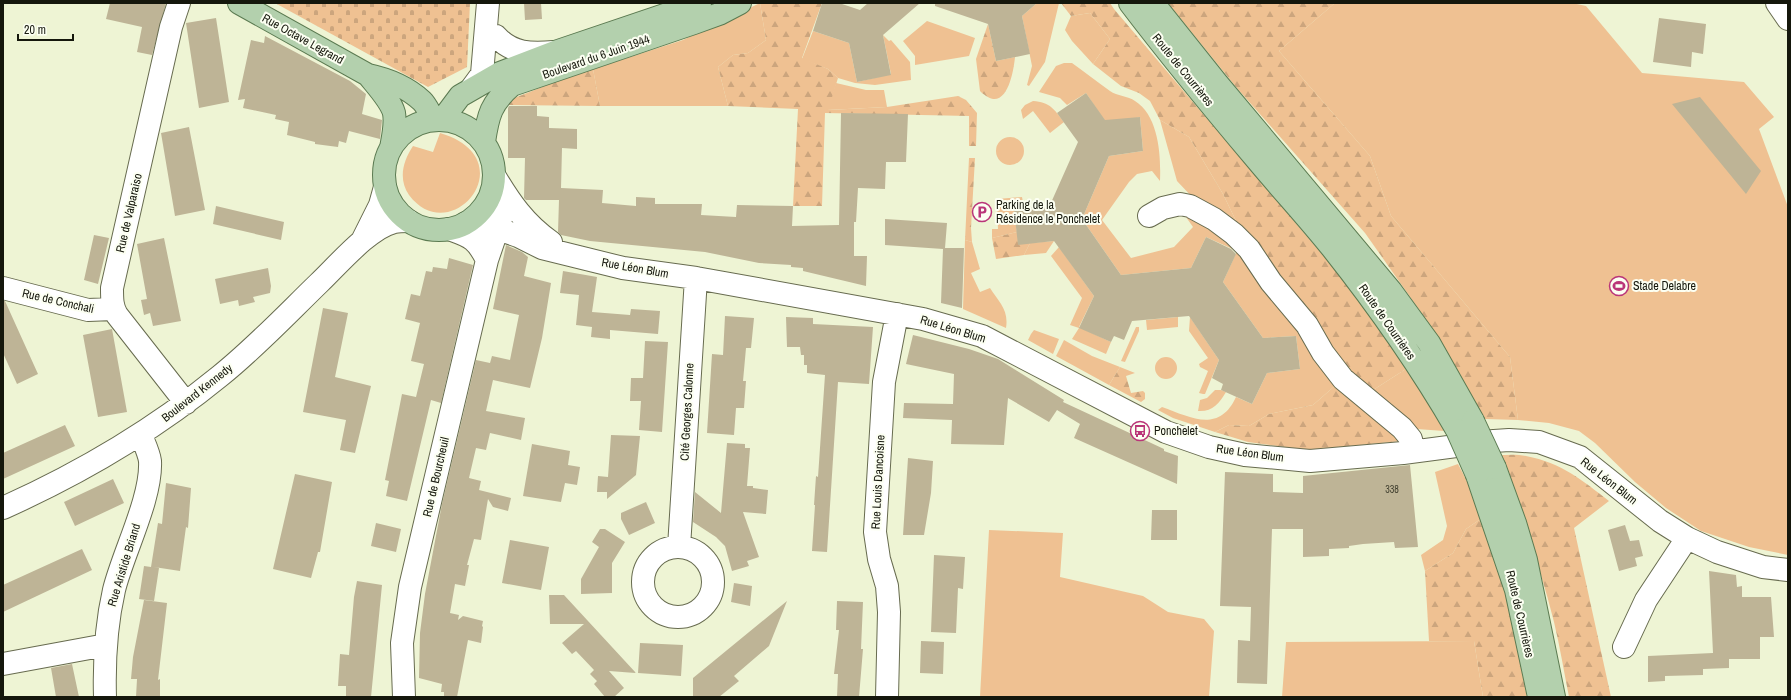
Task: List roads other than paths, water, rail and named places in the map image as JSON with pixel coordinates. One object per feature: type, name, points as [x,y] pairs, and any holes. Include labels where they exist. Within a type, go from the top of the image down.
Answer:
[{"type":"main road","name":"Rue Octave Legrand","points":[[239,3],[368,75],[387,79],[411,92],[423,102],[438,120]]},
{"type":"main road","name":"Boulevard du 6 Juin 1944","points":[[438,120],[460,96],[500,73],[555,52],[700,3]]},
{"type":"main road","name":"Boulevard du 6 Juin 1944","points":[[484,142],[489,114],[498,98],[512,85],[694,23],[719,14],[740,3]]},
{"type":"main road","name":"Route de Courrières","points":[[1130,3],[1176,62],[1331,246],[1397,333],[1437,395],[1465,425]]},
{"type":"main road","name":"Route de Courrières","points":[[1153,3],[1391,291],[1429,343],[1486,471],[1515,523],[1526,560],[1554,697]]},
{"type":"main road","name":"Rue Octave Legrand","points":[[368,75],[383,94],[394,112],[395,123],[391,148]]},
{"type":"main road","points":[[438,120],[460,124],[472,130],[484,142],[492,160],[494,175],[493,186],[486,203],[476,215],[457,226],[432,229],[421,227],[409,221],[396,209],[390,200],[385,187],[384,175],[386,162],[391,148],[400,136],[409,128],[423,122],[438,120]]},
{"type":"main road","name":"Route de Courrières","points":[[1486,471],[1516,590],[1539,697]]},
{"type":"street","name":"Rue de Valparaiso","points":[[113,308],[112,288],[171,27],[179,3]]},
{"type":"street","points":[[1777,3],[1788,19]]},
{"type":"street","points":[[488,9],[499,52],[500,73],[498,98]]},
{"type":"street","points":[[471,89],[482,74],[488,9]]},
{"type":"street","points":[[496,36],[506,46],[516,51],[539,53],[555,52]]},
{"type":"street","points":[[494,175],[508,198],[526,222],[553,243],[565,255]]},
{"type":"street","name":"Boulevard Kennedy","points":[[363,240],[380,205],[385,187]]},
{"type":"street","name":"Rue de Bourcheuil","points":[[404,697],[402,643],[410,587],[487,260],[508,198]]},
{"type":"street","points":[[1149,216],[1163,208],[1180,204],[1190,206],[1214,219],[1234,234],[1249,249],[1271,282],[1307,325],[1323,353],[1344,379],[1402,428],[1411,439],[1413,451]]},
{"type":"street","name":"Boulevard Kennedy","points":[[3,508],[89,466],[141,435],[186,404],[250,350],[363,240],[384,225],[394,222],[409,221]]},
{"type":"street","points":[[457,226],[480,245],[487,260]]},
{"type":"street","name":"Rue Léon Blum","points":[[457,226],[498,229],[518,236],[542,248],[565,255],[623,268],[696,278],[897,314],[923,319],[982,336],[1166,432],[1209,447],[1245,455],[1310,461],[1413,451],[1494,440],[1539,442],[1580,457],[1660,521],[1687,538],[1717,552],[1763,567],[1788,570]]},
{"type":"street","name":"Cité Georges Calonne","points":[[679,547],[696,278]]},
{"type":"street","name":"Rue de Conchali","points":[[3,288],[88,310],[98,311],[113,308]]},
{"type":"street","points":[[113,308],[122,322],[186,404]]},
{"type":"street","name":"Rue Louis Dancoisne","points":[[887,697],[888,599],[887,586],[879,559],[875,532],[884,382],[897,314]]},
{"type":"street","name":"Rue Aristide Briand","points":[[105,697],[106,645],[109,616],[114,590],[143,501],[148,478],[150,460],[141,435]]},
{"type":"street","points":[[1624,647],[1646,600],[1687,538]]},
{"type":"street","points":[[3,664],[106,645]]},
{"type":"place","name":"Parking de la Résidence le Ponchelet","points":[[982,212]]},
{"type":"place","name":"Stade Delabre","points":[[1619,286]]},
{"type":"place","name":"Ponchelet","points":[[1140,431]]}]
